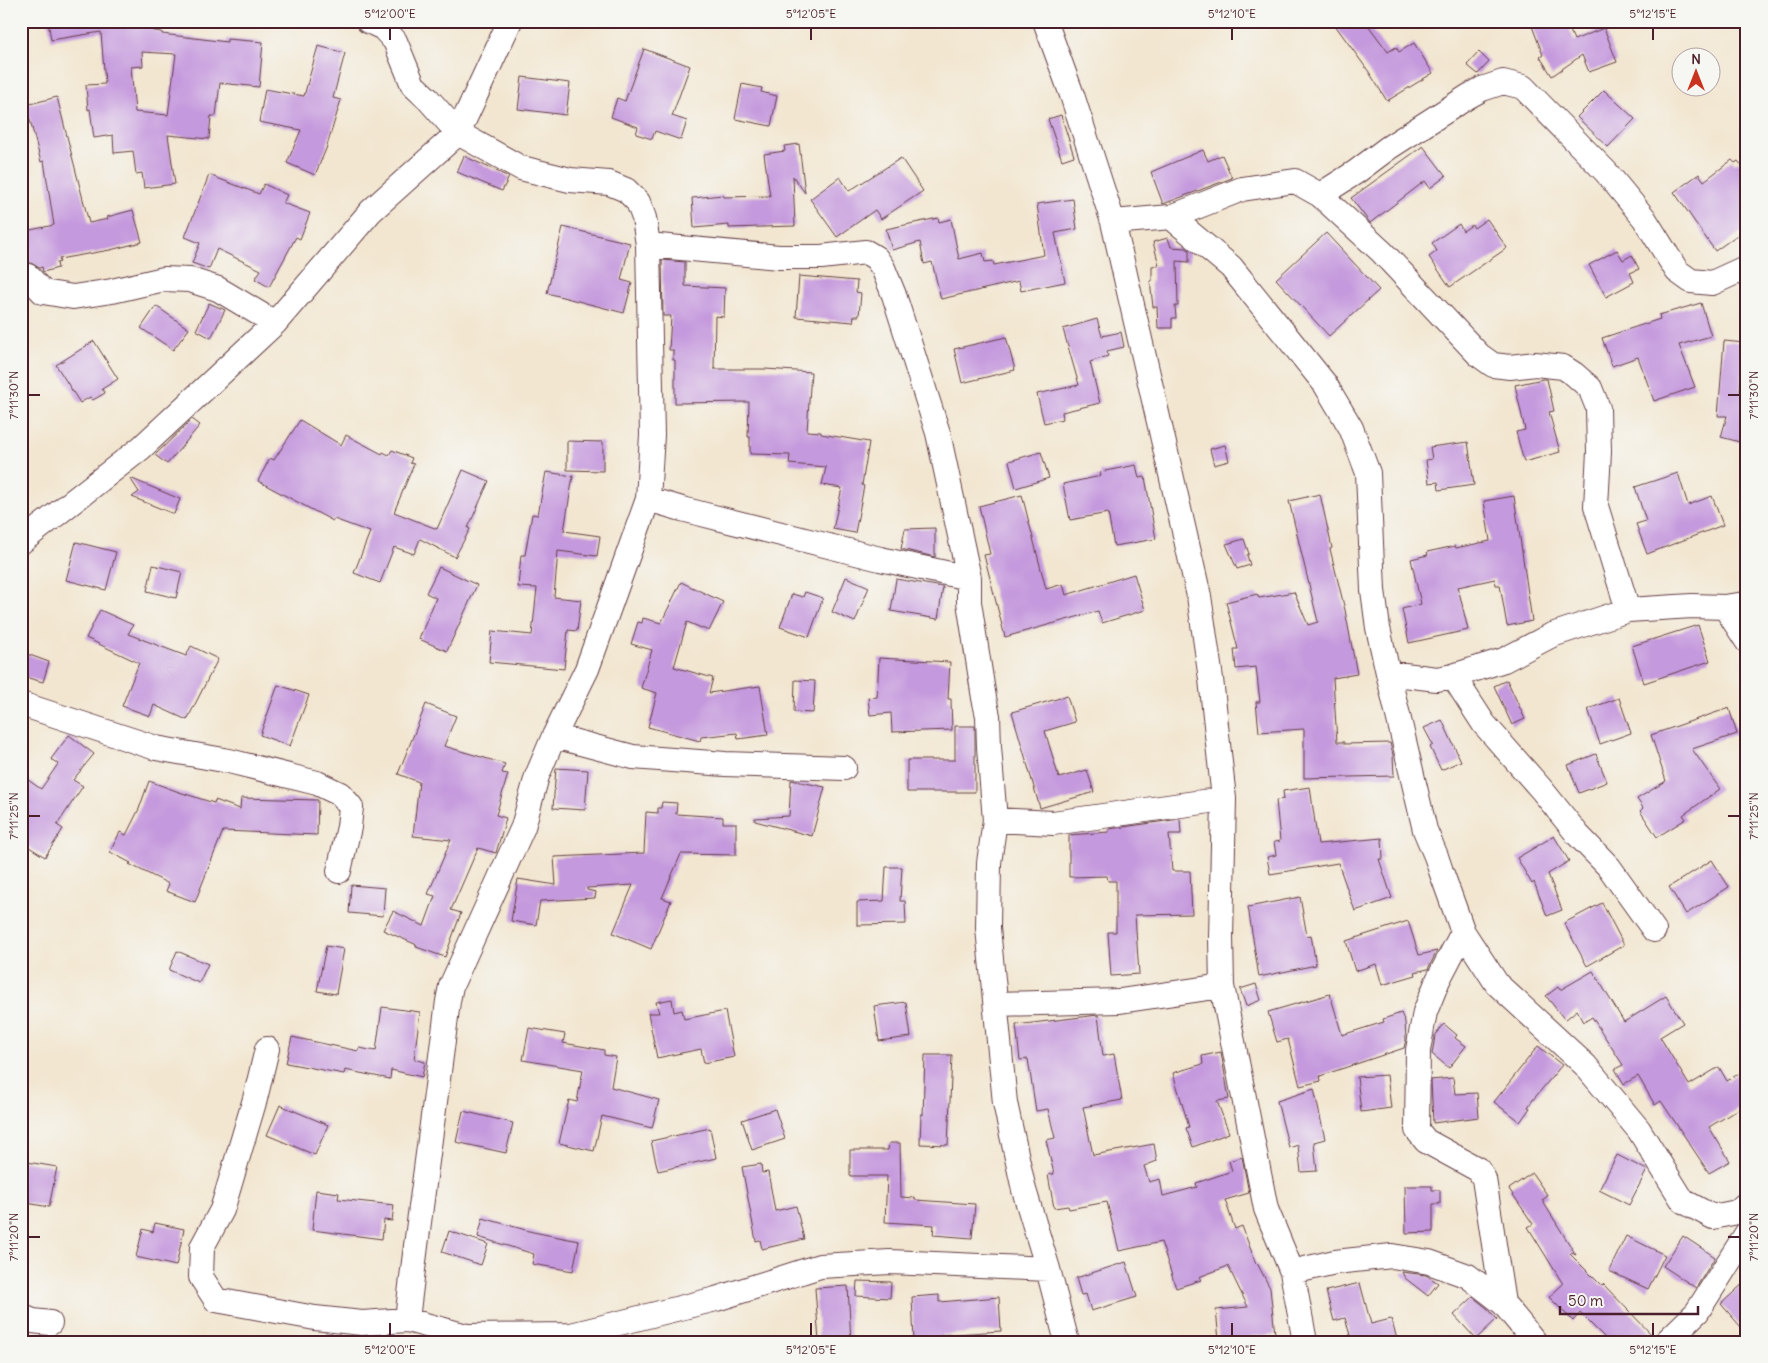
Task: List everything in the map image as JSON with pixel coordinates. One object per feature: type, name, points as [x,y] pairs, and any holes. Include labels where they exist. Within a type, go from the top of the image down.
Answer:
[{"type":"street","points":[[368,21],[383,28],[395,41],[413,85],[458,133],[521,168],[570,180],[610,183],[626,190],[638,202],[644,218],[648,245],[652,435],[648,499],[587,669],[554,736],[537,776],[523,827],[451,986],[418,1223],[407,1320]]},
{"type":"street","points":[[21,542],[141,448],[275,323],[371,211],[458,133],[510,21]]},
{"type":"street","points":[[1044,21],[1072,95],[1113,222],[1199,596],[1211,679],[1224,799],[1221,938],[1222,986],[1266,1208],[1292,1272],[1305,1342]]},
{"type":"street","points":[[1320,195],[1356,172],[1388,148],[1469,96],[1482,89],[1503,82],[1523,87],[1606,172],[1644,218],[1677,271],[1691,281],[1712,283],[1747,267]]},
{"type":"street","points":[[1113,222],[1171,217],[1242,189],[1295,181],[1320,195],[1382,252],[1479,355],[1493,365],[1510,367],[1535,364],[1563,368],[1574,374],[1590,388],[1598,408],[1599,452],[1596,506],[1628,610]]},
{"type":"street","points":[[1171,217],[1231,267],[1325,384],[1351,428],[1368,473],[1373,590],[1378,628],[1425,830],[1463,932],[1497,984],[1585,1065],[1639,1130],[1683,1201],[1713,1217],[1743,1213]]},
{"type":"street","points":[[648,245],[780,257],[821,257],[866,252],[876,258],[883,268],[894,295],[938,433],[968,578],[969,602],[988,716],[988,747],[995,820],[990,863],[988,928],[1005,1103],[1024,1190],[1048,1269],[1067,1342]]},
{"type":"street","points":[[21,278],[28,276],[42,292],[73,297],[112,291],[164,279],[190,280],[218,290],[275,323]]},
{"type":"street","points":[[648,499],[682,510],[880,559],[968,578]]},
{"type":"street","points":[[1388,673],[1437,679],[1453,676],[1504,660],[1552,635],[1628,610],[1736,605],[1747,641]]},
{"type":"street","points":[[1453,676],[1484,724],[1542,790],[1578,835],[1609,867],[1654,930]]},
{"type":"street","points":[[21,704],[156,748],[229,761],[317,783],[340,794],[351,807],[350,827],[339,871]]},
{"type":"street","points":[[554,736],[633,757],[725,764],[844,768]]},
{"type":"street","points":[[995,820],[1053,823],[1224,799]]},
{"type":"street","points":[[1463,932],[1438,980],[1426,1012],[1418,1050],[1417,1130],[1426,1142],[1479,1170],[1484,1179],[1503,1303]]},
{"type":"street","points":[[996,1004],[1120,1001],[1222,986]]},
{"type":"street","points":[[267,1049],[255,1099],[222,1210],[202,1247],[201,1277],[216,1300],[315,1318],[362,1323],[407,1320],[467,1336],[571,1335],[716,1299],[820,1266],[890,1262],[1048,1269]]},
{"type":"street","points":[[1666,1342],[1697,1312],[1747,1233]]},
{"type":"street","points":[[1292,1272],[1335,1262],[1392,1256],[1429,1262],[1468,1276],[1503,1303],[1534,1342]]},
{"type":"street","points":[[21,1316],[32,1321],[50,1323]]},
{"type":"building","points":[[48,21],[152,21],[154,31],[162,32],[162,34],[227,42],[227,39],[263,42],[259,87],[220,83],[216,116],[211,116],[209,139],[168,135],[175,184],[144,188],[142,173],[136,174],[133,151],[114,153],[113,135],[94,138],[90,109],[88,110],[86,85],[105,84],[101,32],[51,40]],"holes":[[[142,52],[176,54],[168,115],[135,112],[131,67],[143,66]]]},
{"type":"building","points":[[1332,21],[1365,21],[1388,52],[1396,47],[1399,52],[1414,43],[1433,73],[1387,101],[1369,72]]},
{"type":"building","points":[[1530,21],[1566,21],[1574,40],[1604,28],[1617,62],[1589,72],[1582,55],[1552,76],[1540,57],[1543,55]]},
{"type":"building","points":[[318,46],[345,53],[333,98],[341,100],[326,149],[315,175],[287,163],[301,130],[259,122],[265,89],[304,96]]},
{"type":"building","points":[[644,49],[690,66],[672,116],[687,121],[681,140],[655,131],[652,139],[636,134],[638,127],[611,117],[617,98],[625,101]]},
{"type":"building","points":[[1479,52],[1489,62],[1478,74],[1467,65]]},
{"type":"building","points":[[522,77],[570,83],[566,115],[518,109]]},
{"type":"building","points":[[742,84],[762,88],[761,92],[777,96],[771,126],[735,119]]},
{"type":"building","points":[[1604,90],[1635,119],[1608,147],[1577,117]]},
{"type":"building","points":[[57,97],[89,223],[108,219],[107,217],[133,210],[142,242],[59,259],[60,262],[57,263],[58,268],[43,272],[42,267],[39,268],[31,263],[24,263],[23,259],[21,259],[21,232],[54,225],[44,161],[41,162],[26,105]]},
{"type":"building","points":[[1061,115],[1074,156],[1062,160],[1048,119]]},
{"type":"building","points":[[799,144],[805,193],[793,176],[795,226],[729,228],[729,225],[694,228],[692,198],[723,195],[724,197],[770,196],[764,154],[785,151],[784,146]]},
{"type":"building","points":[[1423,146],[1446,176],[1430,188],[1425,181],[1370,223],[1351,198]]},
{"type":"building","points":[[1203,150],[1208,161],[1222,155],[1232,178],[1163,204],[1151,172]]},
{"type":"building","points":[[464,156],[509,177],[502,191],[457,172]]},
{"type":"building","points":[[901,158],[923,191],[881,219],[875,210],[837,237],[810,199],[840,177],[849,191]]},
{"type":"building","points":[[1732,160],[1735,163],[1738,161],[1747,171],[1747,228],[1715,251],[1674,192],[1699,174],[1704,181]]},
{"type":"building","points":[[209,175],[259,194],[264,184],[287,195],[283,203],[310,213],[300,239],[296,237],[269,287],[255,279],[261,270],[217,249],[209,269],[192,263],[200,243],[185,237]]},
{"type":"building","points":[[1073,199],[1077,229],[1055,233],[1065,282],[1021,291],[1019,281],[941,299],[932,262],[924,264],[920,242],[892,250],[886,229],[938,218],[939,222],[951,219],[959,259],[983,253],[985,262],[993,261],[994,265],[1044,255],[1037,204]]},
{"type":"building","points":[[1487,219],[1507,248],[1450,287],[1429,257],[1437,251],[1432,243],[1459,224],[1463,231],[1472,225],[1474,228]]},
{"type":"building","points":[[563,227],[630,243],[621,280],[632,283],[624,313],[547,293]]},
{"type":"building","points":[[1326,233],[1379,290],[1329,336],[1276,279]]},
{"type":"building","points":[[1168,238],[1171,247],[1189,250],[1189,262],[1177,261],[1178,306],[1175,306],[1176,318],[1172,318],[1172,328],[1158,328],[1157,307],[1153,307],[1150,281],[1152,281],[1152,266],[1159,265],[1153,242]]},
{"type":"building","points":[[1617,250],[1623,260],[1632,255],[1639,269],[1630,273],[1634,282],[1606,297],[1589,265]]},
{"type":"building","points":[[662,260],[685,262],[685,286],[725,288],[724,317],[715,316],[714,369],[765,369],[811,372],[807,431],[869,442],[862,485],[864,486],[855,533],[833,529],[842,488],[822,485],[826,467],[789,464],[790,455],[750,454],[750,437],[748,437],[749,402],[675,403],[675,360],[673,360],[673,350],[669,350],[671,316],[663,316]]},
{"type":"building","points":[[799,276],[857,281],[856,292],[861,293],[859,316],[854,316],[853,322],[796,317]]},
{"type":"building","points":[[209,303],[225,310],[211,338],[196,330]]},
{"type":"building","points":[[1701,303],[1711,336],[1679,345],[1695,387],[1654,401],[1638,357],[1612,366],[1602,338],[1660,319],[1659,315]]},
{"type":"building","points":[[156,306],[189,329],[173,350],[141,328]]},
{"type":"building","points":[[1097,319],[1102,336],[1121,332],[1124,347],[1107,351],[1108,356],[1090,362],[1100,403],[1062,412],[1063,419],[1044,423],[1037,394],[1079,385],[1063,329]]},
{"type":"building","points":[[1006,337],[1015,370],[962,383],[954,349]]},
{"type":"building","points":[[94,341],[118,379],[102,389],[105,393],[93,400],[90,397],[80,403],[56,365]]},
{"type":"building","points":[[1724,341],[1745,343],[1740,391],[1747,392],[1747,444],[1721,437],[1727,416],[1718,416]]},
{"type":"building","points":[[1547,379],[1554,411],[1549,412],[1560,452],[1524,462],[1516,432],[1525,430],[1515,385]]},
{"type":"building","points":[[192,419],[200,425],[167,464],[155,455]]},
{"type":"building","points":[[300,420],[341,445],[346,435],[382,454],[383,452],[389,455],[392,450],[412,458],[410,463],[414,464],[394,512],[437,529],[463,470],[489,481],[468,528],[470,529],[455,557],[420,539],[414,554],[394,547],[380,583],[354,573],[370,532],[334,519],[333,521],[258,481],[270,458],[274,460]]},
{"type":"building","points":[[567,441],[603,442],[603,471],[567,470]]},
{"type":"building","points":[[1468,442],[1474,485],[1439,490],[1438,482],[1429,483],[1426,460],[1432,459],[1430,447]]},
{"type":"building","points":[[1225,445],[1229,461],[1214,465],[1210,449]]},
{"type":"building","points":[[1041,452],[1049,478],[1016,488],[1009,461]]},
{"type":"building","points":[[1136,465],[1139,478],[1145,477],[1156,539],[1114,546],[1108,513],[1070,520],[1063,484],[1101,476],[1100,472]]},
{"type":"building","points":[[546,472],[573,476],[564,531],[600,536],[597,556],[558,551],[554,597],[581,600],[577,631],[568,630],[564,669],[489,662],[492,631],[532,635],[537,588],[518,587],[521,555],[525,555],[532,514],[538,515]]},
{"type":"building","points":[[1678,473],[1688,505],[1712,496],[1723,525],[1647,554],[1636,524],[1646,521],[1635,487]]},
{"type":"building","points":[[130,478],[180,499],[174,514],[132,497],[139,492]]},
{"type":"building","points":[[1320,494],[1357,674],[1333,678],[1337,742],[1344,742],[1344,744],[1390,743],[1393,755],[1394,776],[1304,778],[1304,729],[1259,732],[1256,702],[1260,702],[1256,667],[1236,669],[1234,649],[1238,649],[1226,602],[1257,594],[1259,598],[1294,592],[1308,625],[1318,622],[1289,501]]},
{"type":"building","points":[[1022,495],[1046,589],[1063,584],[1066,595],[1134,574],[1145,610],[1102,623],[1098,611],[1005,637],[984,555],[990,554],[979,506]]},
{"type":"building","points":[[1514,496],[1532,621],[1507,626],[1500,585],[1496,585],[1495,579],[1458,587],[1468,630],[1409,643],[1402,609],[1421,604],[1411,559],[1428,555],[1427,552],[1490,541],[1484,501]]},
{"type":"building","points":[[935,528],[935,557],[901,549],[905,529]]},
{"type":"building","points":[[1244,539],[1250,565],[1237,569],[1226,544]]},
{"type":"building","points":[[76,542],[116,552],[106,590],[66,580]]},
{"type":"building","points":[[153,565],[182,572],[176,598],[147,591]]},
{"type":"building","points":[[439,567],[477,585],[447,651],[419,639],[436,598],[426,593]]},
{"type":"building","points":[[846,577],[869,587],[855,622],[832,612]]},
{"type":"building","points":[[896,579],[943,587],[938,619],[891,611]]},
{"type":"building","points":[[681,582],[723,602],[709,631],[687,622],[674,667],[713,678],[709,693],[760,686],[768,735],[738,739],[737,733],[701,737],[700,741],[648,727],[657,693],[641,688],[652,650],[631,644],[638,622],[642,623],[643,618],[661,623]]},
{"type":"building","points":[[805,592],[823,598],[809,637],[780,627],[792,594],[803,597]]},
{"type":"building","points":[[100,610],[133,625],[128,634],[186,656],[191,646],[218,659],[187,720],[154,705],[150,716],[122,706],[139,663],[86,638]]},
{"type":"building","points":[[1698,625],[1710,661],[1644,683],[1632,646]]},
{"type":"building","points":[[27,654],[49,662],[43,682],[21,676]]},
{"type":"building","points":[[879,658],[950,662],[948,699],[951,699],[952,730],[892,732],[891,713],[870,715],[868,698],[877,697]]},
{"type":"building","points":[[795,680],[815,681],[813,713],[794,712]]},
{"type":"building","points":[[1507,680],[1525,719],[1512,725],[1494,686]]},
{"type":"building","points":[[278,685],[309,695],[290,746],[260,735]]},
{"type":"building","points":[[1067,696],[1075,722],[1045,731],[1059,778],[1087,770],[1094,792],[1040,808],[1012,712]]},
{"type":"building","points":[[1619,698],[1631,733],[1600,744],[1588,709]]},
{"type":"building","points":[[426,704],[456,716],[444,746],[505,764],[502,773],[508,774],[496,815],[506,818],[496,853],[478,848],[451,910],[461,913],[445,957],[416,947],[417,945],[383,930],[393,911],[424,926],[435,896],[428,894],[451,840],[413,836],[419,782],[398,774]]},
{"type":"building","points":[[1729,708],[1737,734],[1692,749],[1720,789],[1683,815],[1686,819],[1657,837],[1640,811],[1643,808],[1637,799],[1666,781],[1651,735]]},
{"type":"building","points":[[1442,720],[1461,761],[1441,770],[1430,747],[1433,745],[1424,728]]},
{"type":"building","points":[[955,726],[975,726],[975,792],[907,792],[907,760],[955,760]]},
{"type":"building","points":[[69,735],[94,754],[73,780],[83,786],[57,825],[63,829],[45,857],[21,842],[21,775],[41,789],[58,764],[51,759]]},
{"type":"building","points":[[1596,754],[1607,782],[1579,793],[1568,765]]},
{"type":"building","points":[[556,768],[588,770],[585,810],[553,808]]},
{"type":"building","points":[[791,780],[825,787],[812,836],[755,821],[755,818],[789,816]]},
{"type":"building","points":[[149,781],[214,803],[215,800],[240,809],[241,798],[318,800],[317,835],[223,831],[195,902],[166,891],[169,884],[110,852],[120,832],[126,835],[139,809]]},
{"type":"building","points":[[1310,787],[1318,844],[1382,838],[1383,859],[1379,859],[1392,898],[1355,911],[1338,863],[1270,874],[1267,857],[1276,855],[1274,842],[1280,841],[1276,800],[1284,799],[1283,791]]},
{"type":"building","points":[[662,802],[677,803],[676,814],[723,817],[723,823],[736,823],[736,855],[681,854],[662,898],[671,901],[651,949],[613,933],[633,885],[587,888],[587,890],[596,892],[595,898],[540,901],[536,925],[511,921],[518,879],[556,885],[554,857],[644,853],[646,812],[658,813],[658,808],[661,808]]},
{"type":"building","points":[[1180,819],[1181,834],[1169,834],[1172,871],[1190,871],[1192,914],[1135,915],[1139,974],[1111,976],[1108,932],[1116,932],[1116,881],[1108,881],[1107,876],[1069,877],[1069,835],[1109,832],[1109,829]]},
{"type":"building","points":[[1554,836],[1569,861],[1548,874],[1562,910],[1547,916],[1534,882],[1532,884],[1517,858]]},
{"type":"building","points":[[1712,860],[1729,887],[1686,914],[1669,887]]},
{"type":"building","points":[[886,867],[902,867],[900,901],[905,901],[906,924],[857,925],[857,902],[884,901]]},
{"type":"building","points":[[351,885],[385,888],[383,916],[349,913]]},
{"type":"building","points":[[1300,897],[1307,936],[1311,935],[1316,965],[1259,977],[1248,907]]},
{"type":"building","points":[[1602,903],[1624,945],[1587,966],[1564,923]]},
{"type":"building","points":[[1408,921],[1419,955],[1437,951],[1428,969],[1415,972],[1416,975],[1382,985],[1376,964],[1355,971],[1346,941]]},
{"type":"building","points":[[326,946],[344,949],[336,994],[317,991]]},
{"type":"building","points":[[177,951],[208,964],[199,983],[169,970]]},
{"type":"building","points":[[1593,971],[1624,1022],[1666,996],[1683,1023],[1660,1037],[1689,1085],[1719,1067],[1727,1081],[1747,1068],[1747,1104],[1709,1127],[1730,1161],[1709,1173],[1661,1101],[1655,1105],[1638,1076],[1624,1084],[1615,1069],[1623,1065],[1592,1017],[1584,1022],[1577,1010],[1565,1020],[1546,996],[1558,987],[1560,990]]},
{"type":"building","points":[[1256,984],[1261,1000],[1246,1006],[1240,989]]},
{"type":"building","points":[[1330,994],[1342,1035],[1384,1022],[1383,1019],[1401,1013],[1405,1022],[1406,1039],[1404,1048],[1320,1076],[1321,1081],[1300,1086],[1288,1039],[1277,1042],[1268,1012]]},
{"type":"building","points":[[672,999],[674,1012],[682,1010],[684,1019],[725,1011],[734,1057],[704,1063],[701,1049],[657,1058],[648,1013],[659,1013],[656,1002]]},
{"type":"building","points":[[906,1002],[911,1037],[879,1041],[874,1006]]},
{"type":"building","points":[[382,1007],[420,1012],[414,1059],[425,1062],[422,1077],[391,1070],[390,1079],[345,1070],[344,1074],[286,1063],[292,1037],[358,1051],[359,1048],[376,1051]]},
{"type":"building","points":[[1098,1015],[1103,1056],[1114,1054],[1122,1100],[1083,1107],[1093,1155],[1154,1144],[1157,1161],[1144,1166],[1149,1182],[1160,1179],[1163,1196],[1197,1187],[1196,1183],[1232,1171],[1229,1161],[1242,1157],[1249,1193],[1225,1200],[1235,1229],[1242,1226],[1256,1264],[1270,1288],[1275,1334],[1219,1340],[1216,1310],[1248,1307],[1228,1266],[1199,1277],[1201,1280],[1176,1288],[1161,1242],[1119,1251],[1107,1202],[1069,1209],[1068,1206],[1054,1208],[1048,1175],[1054,1174],[1046,1140],[1055,1138],[1048,1109],[1036,1111],[1028,1059],[1020,1060],[1016,1025]]},
{"type":"building","points":[[1444,1024],[1457,1035],[1455,1038],[1466,1046],[1449,1068],[1432,1054],[1435,1036]]},
{"type":"building","points":[[529,1028],[565,1034],[563,1043],[604,1050],[604,1055],[616,1057],[611,1087],[659,1100],[652,1128],[602,1116],[594,1151],[559,1143],[569,1100],[577,1102],[583,1070],[523,1060]]},
{"type":"building","points":[[1538,1046],[1562,1065],[1532,1101],[1528,1107],[1530,1108],[1520,1122],[1494,1102]]},
{"type":"building","points":[[1221,1052],[1229,1099],[1217,1101],[1229,1133],[1193,1147],[1186,1128],[1189,1127],[1173,1073],[1203,1064],[1202,1056]]},
{"type":"building","points":[[925,1055],[952,1055],[948,1145],[920,1144]]},
{"type":"building","points":[[1387,1075],[1391,1108],[1361,1112],[1357,1077]]},
{"type":"building","points":[[1453,1078],[1455,1094],[1477,1093],[1479,1117],[1433,1123],[1431,1080]]},
{"type":"building","points":[[1314,1089],[1325,1139],[1314,1142],[1317,1171],[1301,1172],[1298,1145],[1289,1148],[1277,1101]]},
{"type":"building","points":[[280,1105],[328,1125],[315,1155],[267,1135]]},
{"type":"building","points":[[775,1109],[785,1139],[752,1150],[742,1120]]},
{"type":"building","points":[[463,1111],[513,1123],[506,1153],[456,1142]]},
{"type":"building","points":[[710,1128],[716,1158],[658,1171],[651,1141]]},
{"type":"building","points":[[889,1143],[900,1143],[901,1197],[915,1198],[915,1200],[975,1204],[972,1238],[933,1235],[934,1225],[885,1222],[887,1176],[850,1176],[850,1150],[888,1150]]},
{"type":"building","points":[[1617,1155],[1647,1170],[1629,1205],[1599,1190]]},
{"type":"building","points":[[21,1161],[57,1167],[49,1207],[21,1202]]},
{"type":"building","points":[[761,1164],[762,1173],[768,1172],[775,1211],[796,1206],[804,1239],[762,1249],[760,1240],[756,1241],[742,1167]]},
{"type":"building","points":[[1532,1173],[1548,1196],[1542,1200],[1576,1255],[1570,1254],[1602,1286],[1603,1284],[1654,1337],[1653,1342],[1609,1342],[1580,1313],[1573,1321],[1549,1297],[1563,1284],[1528,1227],[1533,1224],[1509,1189]]},
{"type":"building","points":[[1405,1186],[1432,1186],[1432,1190],[1440,1190],[1440,1204],[1433,1204],[1433,1232],[1406,1233]]},
{"type":"building","points":[[316,1190],[339,1193],[338,1199],[394,1205],[392,1221],[384,1220],[382,1239],[312,1230]]},
{"type":"building","points":[[483,1218],[533,1232],[579,1241],[573,1271],[532,1264],[534,1254],[478,1237]]},
{"type":"building","points":[[155,1223],[184,1229],[176,1266],[136,1257],[143,1229],[153,1232]]},
{"type":"building","points":[[449,1231],[488,1244],[481,1265],[442,1252]]},
{"type":"building","points":[[1626,1236],[1665,1255],[1648,1289],[1609,1271]]},
{"type":"building","points":[[1683,1236],[1715,1257],[1696,1288],[1663,1266]]},
{"type":"building","points":[[1126,1262],[1137,1297],[1091,1311],[1086,1294],[1081,1295],[1076,1278]]},
{"type":"building","points":[[1402,1272],[1426,1275],[1438,1283],[1428,1296],[1405,1278]]},
{"type":"building","points":[[1747,1280],[1747,1334],[1721,1304]]},
{"type":"building","points":[[857,1281],[891,1282],[890,1298],[856,1296]]},
{"type":"building","points":[[1360,1283],[1371,1324],[1391,1319],[1398,1342],[1352,1342],[1345,1318],[1334,1321],[1326,1291]]},
{"type":"building","points":[[848,1286],[851,1342],[819,1342],[815,1288]]},
{"type":"building","points":[[939,1295],[939,1302],[999,1297],[1001,1331],[941,1335],[942,1342],[914,1342],[912,1297]]},
{"type":"building","points":[[1473,1297],[1497,1319],[1476,1339],[1454,1315]]}]
